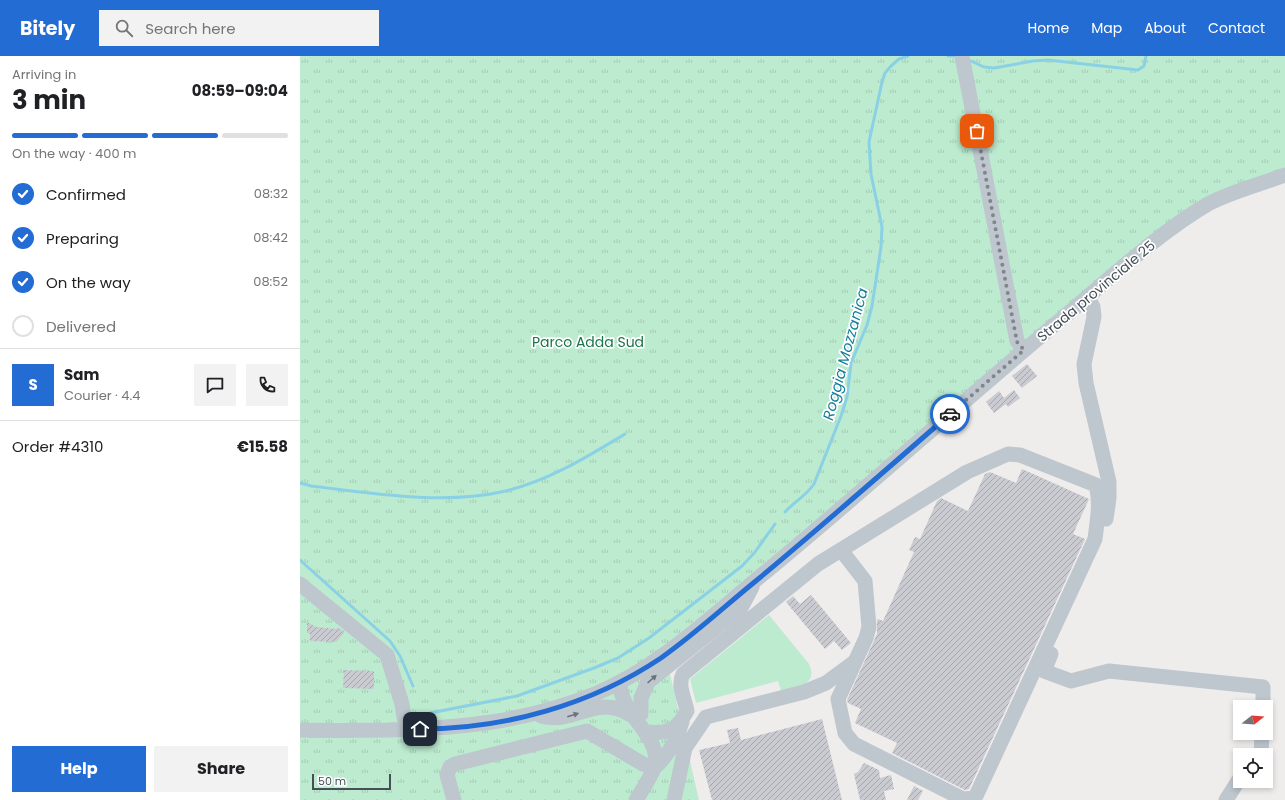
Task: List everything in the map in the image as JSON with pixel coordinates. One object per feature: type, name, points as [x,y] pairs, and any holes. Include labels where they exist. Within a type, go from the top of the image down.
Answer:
[{"type":"street","points":[[962,56],[1017,342],[1024,350]]},
{"type":"street","name":"Strada provinciale 25","points":[[300,730],[456,728],[534,715],[581,699],[620,682],[675,647],[840,510],[1024,350],[1174,226],[1211,203],[1285,175]]},
{"type":"street","points":[[1088,297],[1093,307],[1094,317],[1084,364],[1086,379],[1106,464],[1109,498],[1099,546],[1044,670],[1071,680],[1109,671],[1263,687],[1263,700]]},
{"type":"street","points":[[636,800],[654,768],[662,761],[678,734],[687,711],[680,680],[683,674],[818,564],[967,472],[1008,454],[1020,455],[1096,485],[1099,495],[1095,539],[975,798],[963,799],[854,744],[845,733],[838,699],[856,661],[868,627],[868,605],[865,581],[841,550]]},
{"type":"street","points":[[636,715],[648,682],[741,608],[749,596],[755,581]]},
{"type":"street","points":[[300,584],[387,655],[402,704],[406,729]]},
{"type":"street","points":[[674,800],[685,748],[706,717],[815,688],[836,676],[856,661]]},
{"type":"street","points":[[620,682],[622,698],[636,715],[646,732],[655,754],[654,768]]},
{"type":"street","points":[[534,715],[545,718],[563,718],[594,708],[610,706],[617,707],[636,715]]},
{"type":"street","points":[[646,732],[669,732],[682,721]]},
{"type":"street","points":[[454,800],[448,775],[450,767],[455,764],[587,731],[643,764],[654,768]]},
{"type":"street","points":[[1226,800],[1234,788]]},
{"type":"green space","name":"Parco Adda Sud","points":[[300,56],[1285,56],[1285,170],[1211,198],[664,648],[699,800],[300,800]]},
{"type":"green space","points":[[769,615],[809,664],[811,677],[808,681],[799,686],[781,691],[778,681],[696,703],[690,679]]},
{"type":"building","points":[[1027,364],[1037,376],[1022,388],[1012,376]]},
{"type":"building","points":[[1014,390],[1020,398],[1008,407],[1006,404],[994,413],[986,402],[999,391],[1004,398]]},
{"type":"building","points":[[1022,469],[1089,499],[1073,534],[1085,539],[969,789],[965,790],[892,753],[897,743],[855,723],[861,709],[848,703],[847,700],[877,634],[877,620],[883,621],[914,552],[909,550],[915,537],[920,539],[937,501],[941,498],[968,511],[985,474],[990,472],[1016,483]]},
{"type":"building","points":[[811,595],[851,643],[842,650],[834,641],[825,649],[786,602],[793,596],[800,604]]},
{"type":"building","points":[[307,622],[316,627],[336,629],[338,627],[344,633],[336,642],[310,641],[310,634],[307,633]]},
{"type":"building","points":[[344,670],[374,671],[374,689],[343,688]]},
{"type":"building","points":[[822,719],[842,800],[712,800],[699,750],[730,743],[727,730],[738,728],[741,740]]},
{"type":"building","points":[[864,763],[879,770],[880,778],[891,775],[894,789],[884,791],[886,800],[860,800],[854,774],[858,772]]},
{"type":"building","points":[[914,786],[923,791],[918,800],[907,800]]},
{"type":"waterway","name":"Roggia Mozzanica","points":[[785,512],[808,492],[814,484],[841,416],[847,397],[851,363],[867,325],[872,306],[881,247],[882,227],[871,174],[869,142],[885,73],[899,59],[908,56]]},
{"type":"waterway","name":"Roggia Mozzanica","points":[[948,56],[954,56]]},
{"type":"waterway","name":"Roggia Mozzanica","points":[[971,61],[984,67],[994,68],[1033,61],[1048,60],[1138,70],[1144,66],[1146,56]]},
{"type":"waterway","points":[[300,483],[311,486],[431,498],[479,496],[517,488],[550,476],[625,434]]},
{"type":"waterway","name":"Roggia Mozzanica","points":[[430,713],[517,696],[618,658],[649,638],[742,566],[755,552],[775,524]]},
{"type":"waterway","points":[[300,560],[390,641],[400,656],[413,686]]},
{"type":"way so far","points":[[950,414],[1024,350],[1017,342],[977,131]]},
{"type":"route","points":[[420,729],[456,728],[534,715],[596,694],[645,668],[675,647],[793,550],[950,414]]}]
